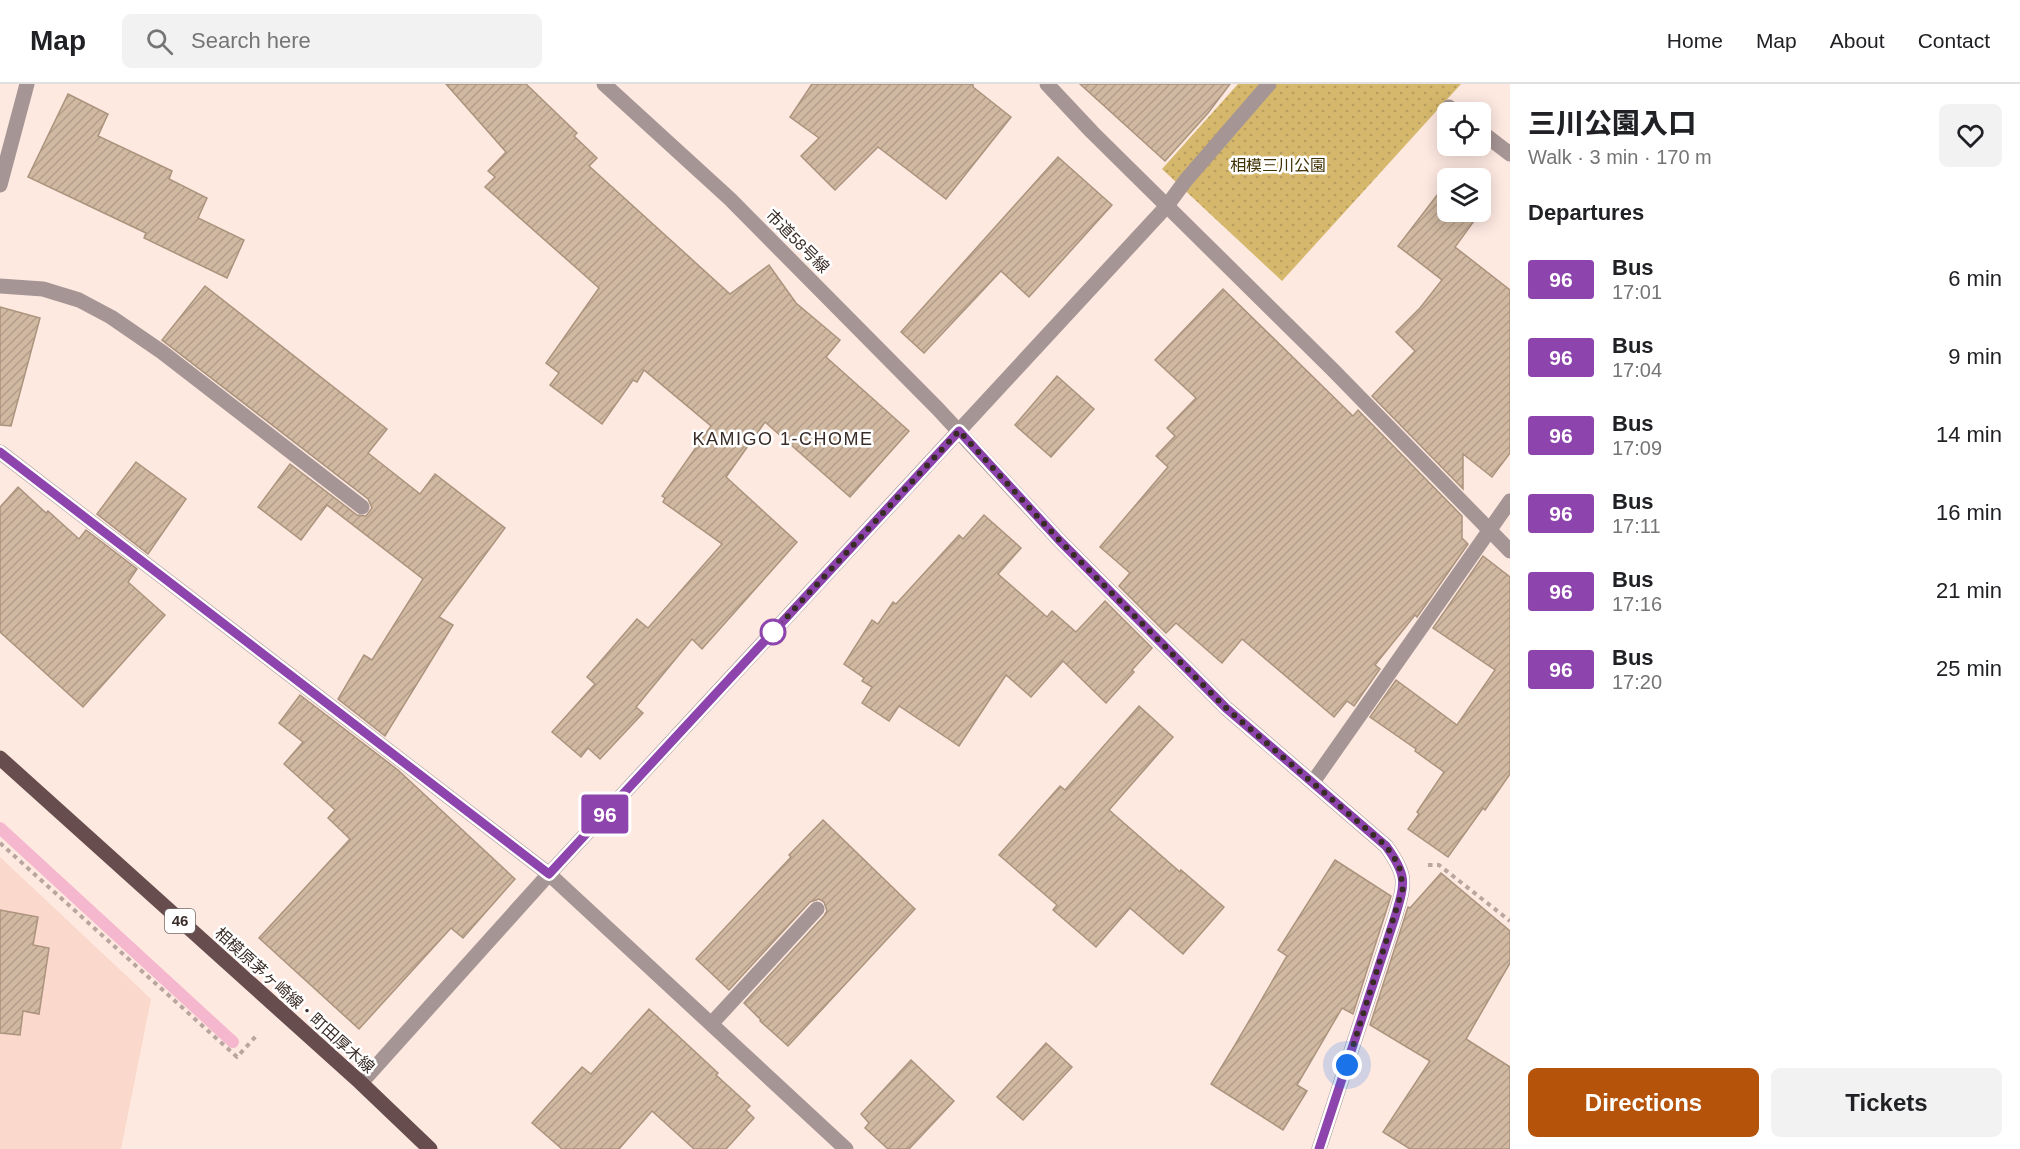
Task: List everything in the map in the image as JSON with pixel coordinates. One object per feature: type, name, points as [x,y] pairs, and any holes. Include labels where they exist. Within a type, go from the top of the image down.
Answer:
[{"type":"main road","name":"相模原茅ヶ崎線・町田厚木線","points":[[0,759],[361,1083],[430,1149]]},
{"type":"street","points":[[0,185],[27,84]]},
{"type":"street","name":"市道58号線","points":[[604,84],[730,199],[959,431],[1059,540],[1226,708],[1386,846],[1399,865]]},
{"type":"street","points":[[1047,84],[1166,207],[1333,370],[1510,551]]},
{"type":"street","points":[[361,1083],[549,874],[1166,207],[1186,180],[1269,84]]},
{"type":"street","points":[[1491,139],[1510,154]]},
{"type":"street","points":[[0,286],[43,289],[79,300],[111,317],[162,352],[362,507]]},
{"type":"street","points":[[0,452],[549,874],[846,1149]]},
{"type":"street","points":[[1313,782],[1510,501]]},
{"type":"street","points":[[1319,1149],[1395,917],[1403,888],[1399,865]]},
{"type":"street","points":[[712,1023],[818,909]]},
{"type":"path","points":[[0,843],[237,1058],[257,1035]]},
{"type":"path","points":[[1399,865],[1439,865],[1510,921]]},
{"type":"shaded area","points":[[0,857],[151,999],[121,1149],[0,1149]]},
{"type":"green space","name":"相模三川公園","points":[[1238,84],[1461,84],[1445,102],[1437,102],[1437,110],[1282,281],[1162,169]]},
{"type":"building","points":[[446,84],[526,84],[577,133],[574,136],[597,158],[589,166],[730,294],[769,265],[796,303],[840,340],[826,357],[909,431],[850,497],[765,422],[726,477],[797,542],[702,649],[692,639],[636,707],[643,713],[600,759],[588,748],[581,757],[552,732],[595,684],[587,677],[637,619],[648,628],[722,544],[663,502],[665,498],[662,496],[711,426],[644,370],[637,382],[633,380],[602,424],[550,385],[559,373],[546,363],[599,288],[485,187],[495,177],[488,171],[506,152]]},
{"type":"building","points":[[812,84],[973,84],[973,87],[1011,117],[946,199],[878,147],[835,190],[801,156],[819,138],[790,117]]},
{"type":"building","points":[[1080,84],[1230,84],[1208,113],[1165,161]]},
{"type":"building","points":[[68,94],[108,114],[98,136],[172,171],[169,179],[207,198],[198,218],[244,240],[227,278],[144,238],[146,233],[28,177]]},
{"type":"building","points":[[1058,157],[1112,205],[1029,297],[1001,271],[924,353],[901,332]]},
{"type":"building","points":[[1437,195],[1437,222],[1473,222],[1455,247],[1510,290],[1510,453],[1492,477],[1463,454],[1463,489],[1372,396],[1415,351],[1396,332],[1420,308],[1442,280],[1398,246]]},
{"type":"building","points":[[205,286],[387,429],[368,453],[420,494],[435,474],[505,528],[439,617],[453,625],[385,736],[338,699],[364,655],[372,660],[423,579],[327,505],[301,540],[258,507],[290,464],[357,515],[366,516],[372,508],[368,499],[162,340]]},
{"type":"building","points":[[1223,289],[1353,416],[1358,410],[1462,516],[1462,538],[1468,544],[1417,617],[1415,615],[1375,665],[1380,669],[1354,706],[1347,701],[1334,717],[1242,639],[1222,663],[1176,623],[1166,633],[1119,586],[1130,573],[1100,547],[1168,467],[1156,456],[1175,436],[1167,428],[1196,398],[1155,360]]},
{"type":"building","points":[[0,307],[40,318],[11,426],[0,425]]},
{"type":"building","points":[[1057,376],[1094,409],[1051,457],[1015,425]]},
{"type":"building","points":[[136,462],[186,499],[148,554],[97,514]]},
{"type":"building","points":[[18,487],[79,539],[86,530],[137,569],[128,582],[165,615],[83,707],[0,632],[0,507]]},
{"type":"building","points":[[984,515],[1021,548],[998,574],[1047,617],[1052,611],[1076,632],[1105,601],[1152,648],[1106,703],[1063,661],[1031,697],[1006,675],[959,746],[899,706],[889,721],[862,703],[872,687],[862,681],[864,678],[844,664],[872,620],[878,624],[893,602],[896,604],[959,535],[963,539]]},
{"type":"building","points":[[1483,556],[1510,577],[1510,774],[1448,857],[1408,829],[1444,772],[1370,717],[1396,680],[1457,725],[1495,670],[1433,628]]},
{"type":"building","points":[[300,695],[398,770],[515,879],[463,938],[451,928],[359,1029],[259,938],[350,839],[328,818],[335,810],[284,764],[303,742],[279,723]]},
{"type":"building","points":[[1139,706],[1173,737],[1109,810],[1224,907],[1183,954],[1130,908],[1096,947],[1053,910],[1057,905],[999,855],[1060,786],[1065,790]]},
{"type":"building","points":[[823,820],[915,909],[788,1046],[744,1003],[824,916],[827,911],[824,902],[819,899],[810,902],[729,990],[696,959]]},
{"type":"building","points":[[1335,860],[1391,896],[1353,1014],[1342,1008],[1297,1085],[1307,1091],[1283,1130],[1211,1084],[1287,956],[1278,950]]},
{"type":"building","points":[[1441,873],[1510,931],[1510,963],[1466,1039],[1510,1067],[1510,1149],[1410,1149],[1383,1132],[1430,1061],[1370,1025],[1408,907],[1410,908]]},
{"type":"building","points":[[0,910],[38,917],[33,945],[49,948],[39,1014],[23,1011],[20,1035],[0,1033]]},
{"type":"building","points":[[649,1009],[750,1106],[746,1110],[754,1118],[726,1149],[694,1149],[652,1111],[619,1149],[562,1149],[532,1123],[582,1067],[591,1074]]},
{"type":"building","points":[[1046,1043],[1072,1067],[1023,1120],[997,1097]]},
{"type":"building","points":[[911,1060],[954,1101],[909,1149],[888,1149],[865,1128],[869,1123],[861,1114]]},
{"type":"waterway","points":[[0,828],[233,1042]]},
{"type":"bus line","name":"96","points":[[0,452],[549,874],[959,431],[1059,540],[1226,708],[1386,846],[1399,865],[1403,888],[1395,917],[1319,1149]]},
{"type":"district","name":"KAMIGO 1-CHOME","points":[[783,439]]},
{"type":"route","points":[[773,632],[959,431],[1059,540],[1226,708],[1386,846],[1399,865],[1403,888],[1347,1065]]}]
